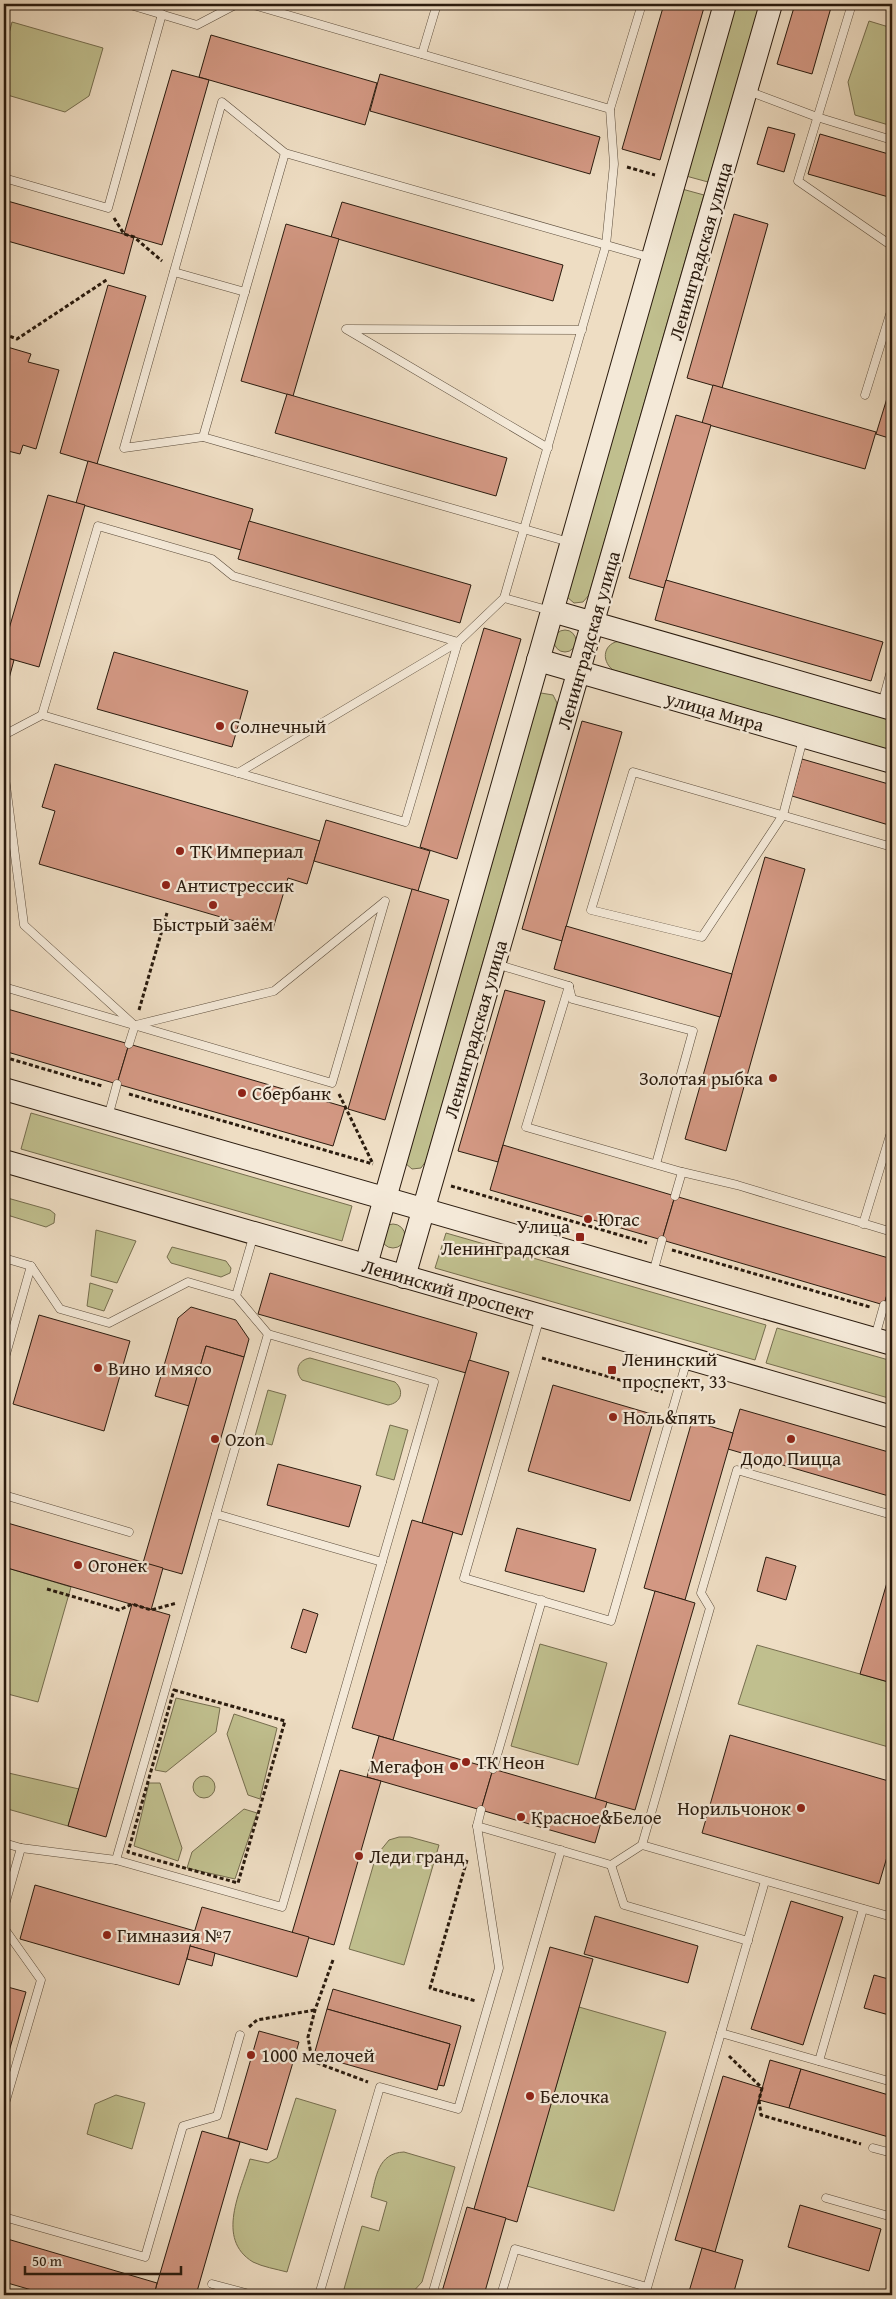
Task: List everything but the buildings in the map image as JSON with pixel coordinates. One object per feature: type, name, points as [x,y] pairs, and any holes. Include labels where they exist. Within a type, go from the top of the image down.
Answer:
[{"type":"street","points":[[366,1266],[725,4]]},
{"type":"street","name":"Ленинградская улица","points":[[404,1276],[771,4]]},
{"type":"street","points":[[552,611],[887,708]]},
{"type":"street","name":"улица Мира","points":[[538,660],[892,762]]},
{"type":"street","points":[[4,1089],[883,1342]]},
{"type":"street","name":"Ленинский проспект","points":[[4,1161],[892,1417]]},
{"type":"lane","points":[[127,4],[197,25],[237,4]]},
{"type":"lane","points":[[250,4],[610,109]]},
{"type":"lane","points":[[422,54],[437,4]]},
{"type":"lane","points":[[238,773],[458,642],[504,598],[606,245],[614,164],[610,109],[642,4]]},
{"type":"lane","points":[[852,4],[798,181],[892,246]]},
{"type":"lane","points":[[4,178],[108,208],[162,14]]},
{"type":"lane","points":[[746,90],[818,117],[892,140]]},
{"type":"lane","points":[[571,543],[203,437],[124,448],[222,102],[285,153],[652,258]]},
{"type":"lane","points":[[203,437],[285,153]]},
{"type":"lane","points":[[174,272],[245,292]]},
{"type":"lane","points":[[865,395],[892,308]]},
{"type":"lane","points":[[548,448],[346,329],[582,330]]},
{"type":"lane","points":[[42,715],[98,526],[212,559],[233,576],[458,642]]},
{"type":"lane","points":[[504,598],[552,611]]},
{"type":"lane","points":[[4,735],[42,715],[405,822],[458,642]]},
{"type":"lane","points":[[887,708],[892,668]]},
{"type":"lane","points":[[804,737],[783,815],[702,937],[591,910],[633,772],[783,815],[892,847]]},
{"type":"lane","points":[[4,747],[5,781],[24,925],[134,1025]]},
{"type":"lane","points":[[4,987],[134,1025],[332,1082],[385,901],[274,991],[134,1025]]},
{"type":"lane","points":[[494,964],[569,986]]},
{"type":"lane","points":[[569,986],[572,999],[693,1031],[656,1164]]},
{"type":"lane","points":[[569,986],[526,1127],[682,1172],[737,1185],[892,1232]]},
{"type":"lane","points":[[129,1044],[134,1025]]},
{"type":"lane","points":[[107,1118],[117,1087]]},
{"type":"lane","points":[[864,1224],[892,1130]]},
{"type":"lane","points":[[675,1196],[682,1172]]},
{"type":"lane","points":[[236,1296],[254,1233]]},
{"type":"lane","points":[[652,1275],[662,1240]]},
{"type":"lane","points":[[4,1258],[31,1266],[60,1309],[109,1323],[188,1282],[236,1296],[268,1334],[434,1382],[282,1907],[116,1860],[21,1848],[4,1843]]},
{"type":"lane","points":[[4,1361],[31,1266]]},
{"type":"lane","points":[[883,1342],[884,1305]]},
{"type":"lane","points":[[540,1316],[464,1578],[612,1621],[687,1358]]},
{"type":"lane","points":[[116,1860],[268,1334]]},
{"type":"lane","points":[[477,1826],[611,1864],[642,1845],[710,1608],[701,1593],[737,1470],[892,1515]]},
{"type":"lane","points":[[4,1495],[129,1532]]},
{"type":"lane","points":[[216,1514],[382,1562]]},
{"type":"lane","points":[[493,1769],[542,1600]]},
{"type":"lane","points":[[319,2295],[380,2087],[458,2109],[499,1968],[477,1826],[481,1810]]},
{"type":"lane","points":[[642,1845],[892,1917]]},
{"type":"lane","points":[[4,1908],[21,1848]]},
{"type":"lane","points":[[432,2295],[561,1850]]},
{"type":"lane","points":[[611,1864],[624,1905],[748,1941]]},
{"type":"lane","points":[[501,2295],[515,2249],[647,2287],[765,1881]]},
{"type":"lane","points":[[819,2061],[863,1909]]},
{"type":"lane","points":[[4,1928],[42,1980],[4,2107]]},
{"type":"lane","points":[[721,2032],[892,2082]]},
{"type":"lane","points":[[4,2217],[145,2257],[183,2126],[217,2116],[240,2036]]},
{"type":"lane","points":[[873,2148],[892,2154]]},
{"type":"lane","points":[[826,2198],[892,2217]]},
{"type":"lane","points":[[212,2284],[253,2295]]},
{"type":"path","points":[[614,164],[674,181]]},
{"type":"path","points":[[108,208],[124,234],[134,237],[174,272]]},
{"type":"path","points":[[4,334],[17,339],[108,279]]},
{"type":"path","points":[[134,1025],[167,913]]},
{"type":"path","points":[[4,1057],[117,1087],[373,1164]]},
{"type":"path","points":[[529,1354],[676,1396]]},
{"type":"path","points":[[47,1589],[119,1610],[132,1604],[151,1610],[192,1599]]},
{"type":"path","points":[[174,1690],[285,1721],[238,1883],[128,1852],[174,1690]]},
{"type":"path","points":[[477,1826],[430,1988],[488,2005]]},
{"type":"path","points":[[333,1960],[315,2010],[308,2037],[312,2061],[380,2087]]},
{"type":"path","points":[[240,2036],[257,2020],[315,2010]]},
{"type":"path","points":[[717,2045],[762,2088],[759,2100],[761,2115],[873,2148]]},
{"type":"shaded area","points":[[736,4],[760,4],[708,182],[686,176]]},
{"type":"shaded area","points":[[869,21],[892,28],[892,126],[855,115],[848,82]]},
{"type":"shaded area","points":[[12,22],[103,48],[89,96],[65,112],[4,94],[4,53]]},
{"type":"shaded area","points":[[682,189],[704,195],[589,595],[583,602],[574,603],[567,597]]},
{"type":"shaded area","points":[[565,630],[573,633],[576,641],[573,649],[565,652],[557,649],[554,641],[557,633]]},
{"type":"shaded area","points":[[621,641],[892,720],[892,751],[613,670],[606,661],[606,652],[615,642]]},
{"type":"shaded area","points":[[541,693],[553,695],[557,703],[556,707],[426,1161],[421,1168],[412,1169],[405,1163],[537,696]]},
{"type":"shaded area","points":[[31,1113],[352,1206],[342,1241],[21,1149]]},
{"type":"shaded area","points":[[4,1197],[50,1210],[55,1214],[54,1223],[46,1227],[4,1214]]},
{"type":"shaded area","points":[[393,1224],[401,1228],[405,1236],[401,1244],[393,1248],[385,1244],[381,1236],[385,1228]]},
{"type":"shaded area","points":[[96,1230],[136,1241],[117,1283],[91,1276]]},
{"type":"shaded area","points":[[446,1233],[766,1325],[755,1360],[435,1268]]},
{"type":"shaded area","points":[[172,1247],[226,1261],[231,1268],[230,1273],[221,1277],[171,1263],[167,1257]]},
{"type":"shaded area","points":[[90,1283],[113,1290],[104,1311],[87,1306]]},
{"type":"shaded area","points":[[777,1328],[892,1361],[892,1399],[766,1363]]},
{"type":"shaded area","points":[[310,1358],[395,1382],[401,1393],[399,1399],[388,1405],[302,1380],[298,1373],[298,1366]]},
{"type":"shaded area","points":[[268,1390],[286,1395],[272,1445],[254,1440]]},
{"type":"shaded area","points":[[390,1425],[408,1430],[394,1480],[376,1475]]},
{"type":"shaded area","points":[[4,1567],[71,1587],[38,1702],[4,1693]]},
{"type":"shaded area","points":[[540,1644],[607,1663],[578,1765],[511,1746]]},
{"type":"shaded area","points":[[757,1645],[892,1683],[892,1748],[738,1704]]},
{"type":"shaded area","points":[[176,1698],[220,1708],[216,1732],[166,1772],[155,1770]]},
{"type":"shaded area","points":[[234,1714],[277,1728],[260,1799],[248,1795],[227,1734]]},
{"type":"shaded area","points":[[4,1772],[79,1789],[68,1826],[4,1808]]},
{"type":"shaded area","points":[[200,1776],[208,1776],[215,1783],[215,1791],[208,1798],[200,1798],[193,1791],[193,1783]]},
{"type":"shaded area","points":[[149,1783],[160,1783],[182,1848],[178,1861],[134,1846]]},
{"type":"shaded area","points":[[244,1809],[257,1813],[235,1879],[187,1868],[192,1852]]},
{"type":"shaded area","points":[[399,1837],[410,1837],[439,1845],[404,1965],[349,1949],[376,1856],[389,1840]]},
{"type":"shaded area","points":[[579,2007],[666,2032],[614,2211],[527,2186]]},
{"type":"shaded area","points":[[116,2095],[145,2103],[132,2149],[87,2134],[95,2104]]},
{"type":"shaded area","points":[[296,2098],[336,2110],[287,2272],[253,2262],[242,2252],[235,2241],[233,2228],[237,2200],[250,2159],[268,2163],[277,2158]]},
{"type":"shaded area","points":[[404,2152],[455,2167],[422,2282],[410,2295],[364,2295],[344,2289],[362,2226],[379,2231],[387,2202],[371,2197],[380,2167],[383,2161],[395,2153]]},
{"type":"place","name":"Солнечный","points":[[220,726]]},
{"type":"place","name":"ТК Империал","points":[[180,851]]},
{"type":"place","name":"Антистрессик","points":[[166,885]]},
{"type":"place","name":"Быстрый заём","points":[[213,905]]},
{"type":"place","name":"Золотая рыбка","points":[[773,1078]]},
{"type":"place","name":"Сбербанк","points":[[242,1093]]},
{"type":"place","name":"Югас","points":[[588,1219]]},
{"type":"place","name":"Улица Ленинградская","points":[[580,1237]]},
{"type":"place","name":"Вино и мясо","points":[[98,1368]]},
{"type":"place","name":"Ленинский проспект, 33","points":[[612,1370]]},
{"type":"place","name":"Ноль&пять","points":[[613,1417]]},
{"type":"place","name":"Ozon","points":[[215,1439]]},
{"type":"place","name":"Додо Пицца","points":[[791,1439]]},
{"type":"place","name":"Огонек","points":[[78,1565]]},
{"type":"place","name":"ТК Неон","points":[[466,1762]]},
{"type":"place","name":"Мегафон","points":[[454,1766]]},
{"type":"place","name":"Норильчонок","points":[[801,1808]]},
{"type":"place","name":"Красное&Белое","points":[[521,1817]]},
{"type":"place","name":"Леди гранд","points":[[359,1856]]},
{"type":"place","name":"Гимназия №7","points":[[107,1935]]},
{"type":"place","name":"1000 мелочей","points":[[251,2055]]},
{"type":"place","name":"Белочка","points":[[530,2096]]}]
